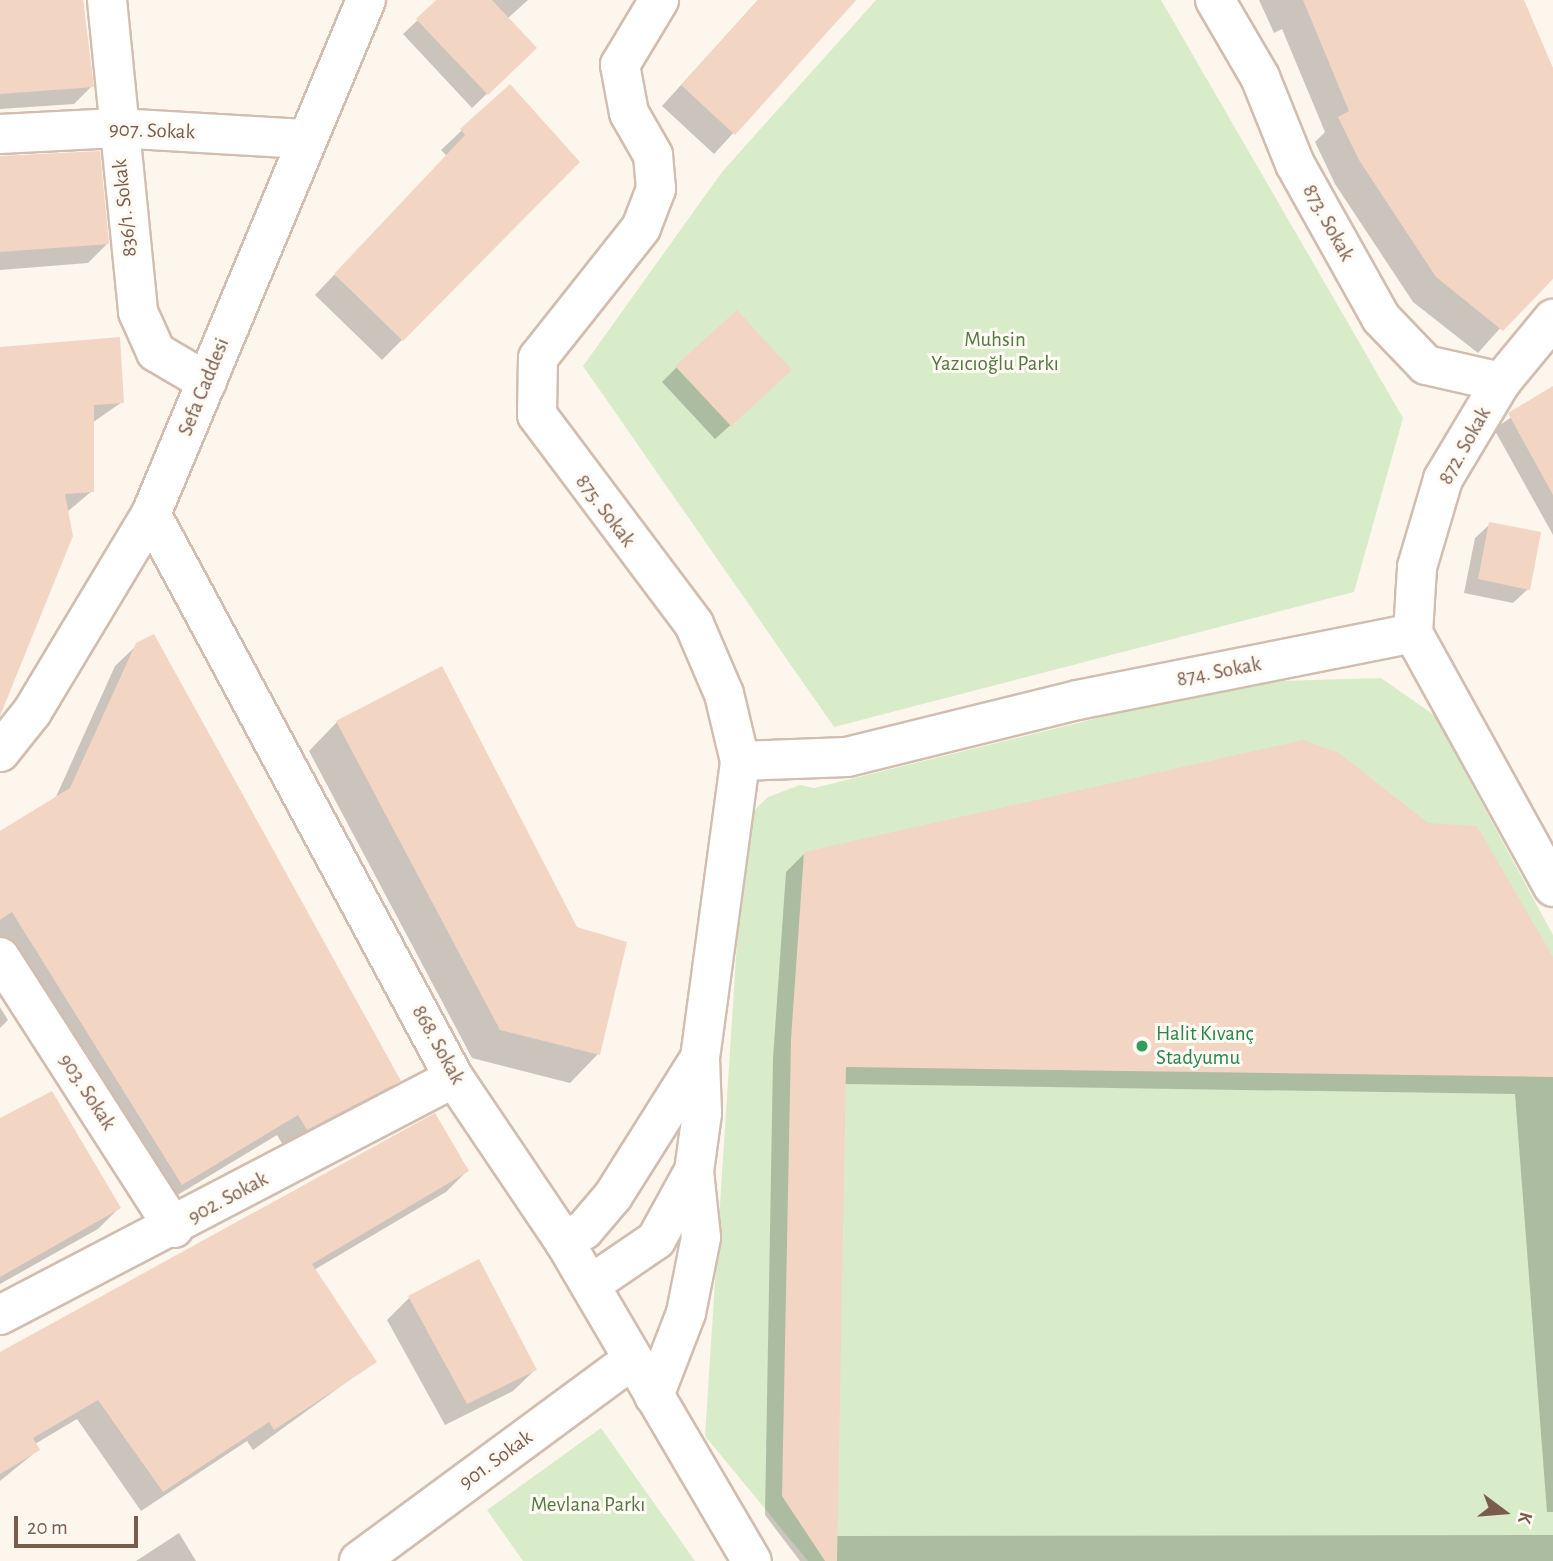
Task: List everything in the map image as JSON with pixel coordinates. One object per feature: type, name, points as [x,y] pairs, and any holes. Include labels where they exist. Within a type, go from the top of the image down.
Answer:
[{"type":"street","name":"836/1. Sokak","points":[[107,0],[130,261],[145,334],[156,352],[207,382]]},
{"type":"street","name":"Sefa Caddesi","points":[[0,752],[32,712],[151,514],[304,139],[366,0]]},
{"type":"street","name":"875. Sokak","points":[[659,0],[620,65],[629,113],[653,155],[656,189],[641,228],[538,358],[537,415],[694,624],[724,694],[740,761],[700,1058]]},
{"type":"street","name":"873. Sokak","points":[[1215,0],[1260,77],[1295,164],[1381,318],[1426,365],[1501,382]]},
{"type":"street","name":"907. Sokak","points":[[0,135],[117,128],[304,139]]},
{"type":"street","name":"872. Sokak","points":[[1413,633],[1417,567],[1443,480],[1501,382],[1553,319]]},
{"type":"street","name":"868. Sokak","points":[[151,514],[454,1077],[564,1241],[752,1561]]},
{"type":"street","name":"874. Sokak","points":[[740,761],[847,757],[1078,700],[1413,633]]},
{"type":"street","points":[[1413,633],[1553,887]]},
{"type":"street","name":"903. Sokak","points":[[0,957],[174,1227]]},
{"type":"street","points":[[654,1396],[686,1313],[701,1237],[694,1171],[702,1113],[700,1058]]},
{"type":"street","points":[[564,1241],[584,1230],[613,1196],[700,1058]]},
{"type":"street","name":"902. Sokak","points":[[0,1315],[174,1227],[454,1077]]},
{"type":"street","points":[[590,1285],[656,1240],[694,1171]]},
{"type":"street","name":"901. Sokak","points":[[359,1561],[633,1359]]},
{"type":"green space","name":"Muhsin Yazıcıoğlu Parkı","points":[[876,0],[1161,0],[1403,418],[1354,592],[834,727],[583,366],[722,172]]},
{"type":"green space","name":"Halit Kıvanç Stadyumu","points":[[1381,678],[1434,715],[1553,935],[1553,1561],[808,1561],[705,1436],[745,819],[768,797],[800,785],[814,788],[1244,682]]},
{"type":"green space","name":"Mevlana Parkı","points":[[601,1428],[695,1561],[523,1561],[487,1510]]},
{"type":"building","points":[[0,0],[83,0],[94,87],[0,94]]},
{"type":"building","points":[[436,0],[492,0],[537,48],[488,95],[416,19]]},
{"type":"building","points":[[758,0],[856,0],[735,135],[681,85]]},
{"type":"building","points":[[1303,0],[1524,0],[1553,68],[1553,279],[1503,331],[1436,277],[1359,160],[1338,117],[1349,111]]},
{"type":"building","points":[[510,84],[580,162],[403,341],[334,274],[465,135],[460,129]]},
{"type":"building","points":[[100,151],[109,244],[0,252],[0,156]]},
{"type":"building","points":[[737,310],[792,370],[731,426],[675,366]]},
{"type":"building","points":[[120,337],[124,403],[94,405],[94,492],[65,494],[73,536],[0,716],[0,347]]},
{"type":"building","points":[[1553,386],[1553,495],[1508,413]]},
{"type":"building","points":[[1489,522],[1541,532],[1530,590],[1478,579]]},
{"type":"building","points":[[154,634],[401,1081],[307,1130],[298,1115],[182,1185],[12,912],[0,920],[0,831],[70,788],[136,643]]},
{"type":"building","points":[[442,666],[577,927],[627,942],[600,1055],[500,1030],[336,721]]},
{"type":"building","points":[[1303,740],[1339,753],[1428,823],[1477,826],[1553,957],[1553,1077],[846,1067],[837,1561],[825,1561],[782,1496],[791,1039],[804,852]]},
{"type":"building","points":[[52,1091],[121,1208],[0,1277],[0,1118]]},
{"type":"building","points":[[435,1113],[469,1171],[312,1264],[377,1362],[274,1430],[269,1422],[163,1492],[98,1400],[33,1438],[40,1450],[0,1474],[0,1352]]},
{"type":"building","points":[[479,1259],[537,1370],[467,1404],[408,1296]]},
{"type":"place","name":"Halit Kıvanç Stadyumu","points":[[1142,1046]]}]
